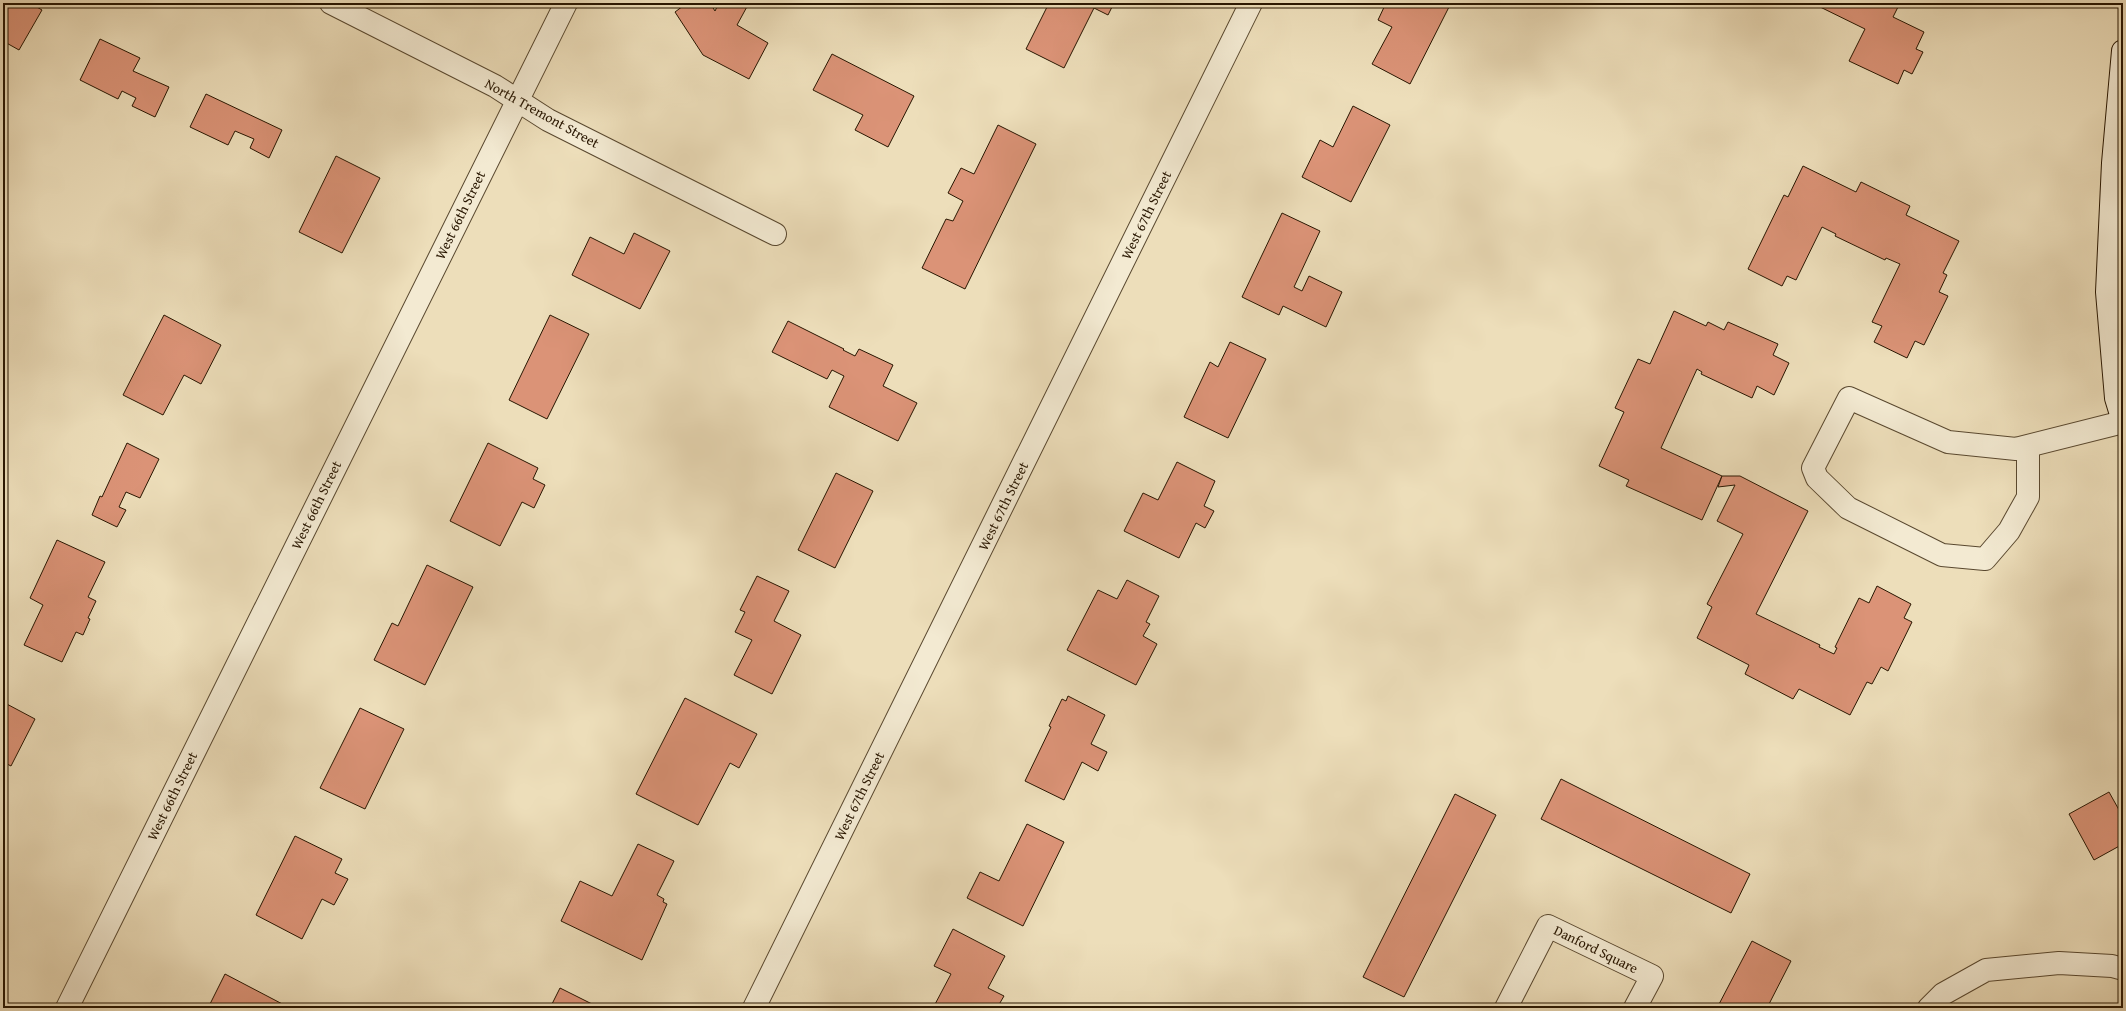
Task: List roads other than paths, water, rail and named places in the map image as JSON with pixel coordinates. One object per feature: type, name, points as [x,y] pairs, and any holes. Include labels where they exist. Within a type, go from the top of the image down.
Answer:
[{"type":"street","name":"North Tremont Street","points":[[331,3],[495,86],[548,120],[775,234]]},
{"type":"street","name":"West 66th Street","points":[[67,1008],[566,3]]},
{"type":"street","name":"West 67th Street","points":[[754,1008],[1251,3]]},
{"type":"street","points":[[2028,446],[2028,497],[2009,531],[1985,559],[1942,555],[1848,508],[1816,478],[1813,468],[1849,398],[1948,442],[2016,449],[2123,422],[2116,398],[2107,292],[2113,163],[2123,51]]},
{"type":"street","name":"Danford Square","points":[[1506,1008],[1548,926],[1652,976],[1635,1008]]},
{"type":"street","points":[[1928,1008],[1943,994],[1986,970],[2059,963],[2117,968]]}]
